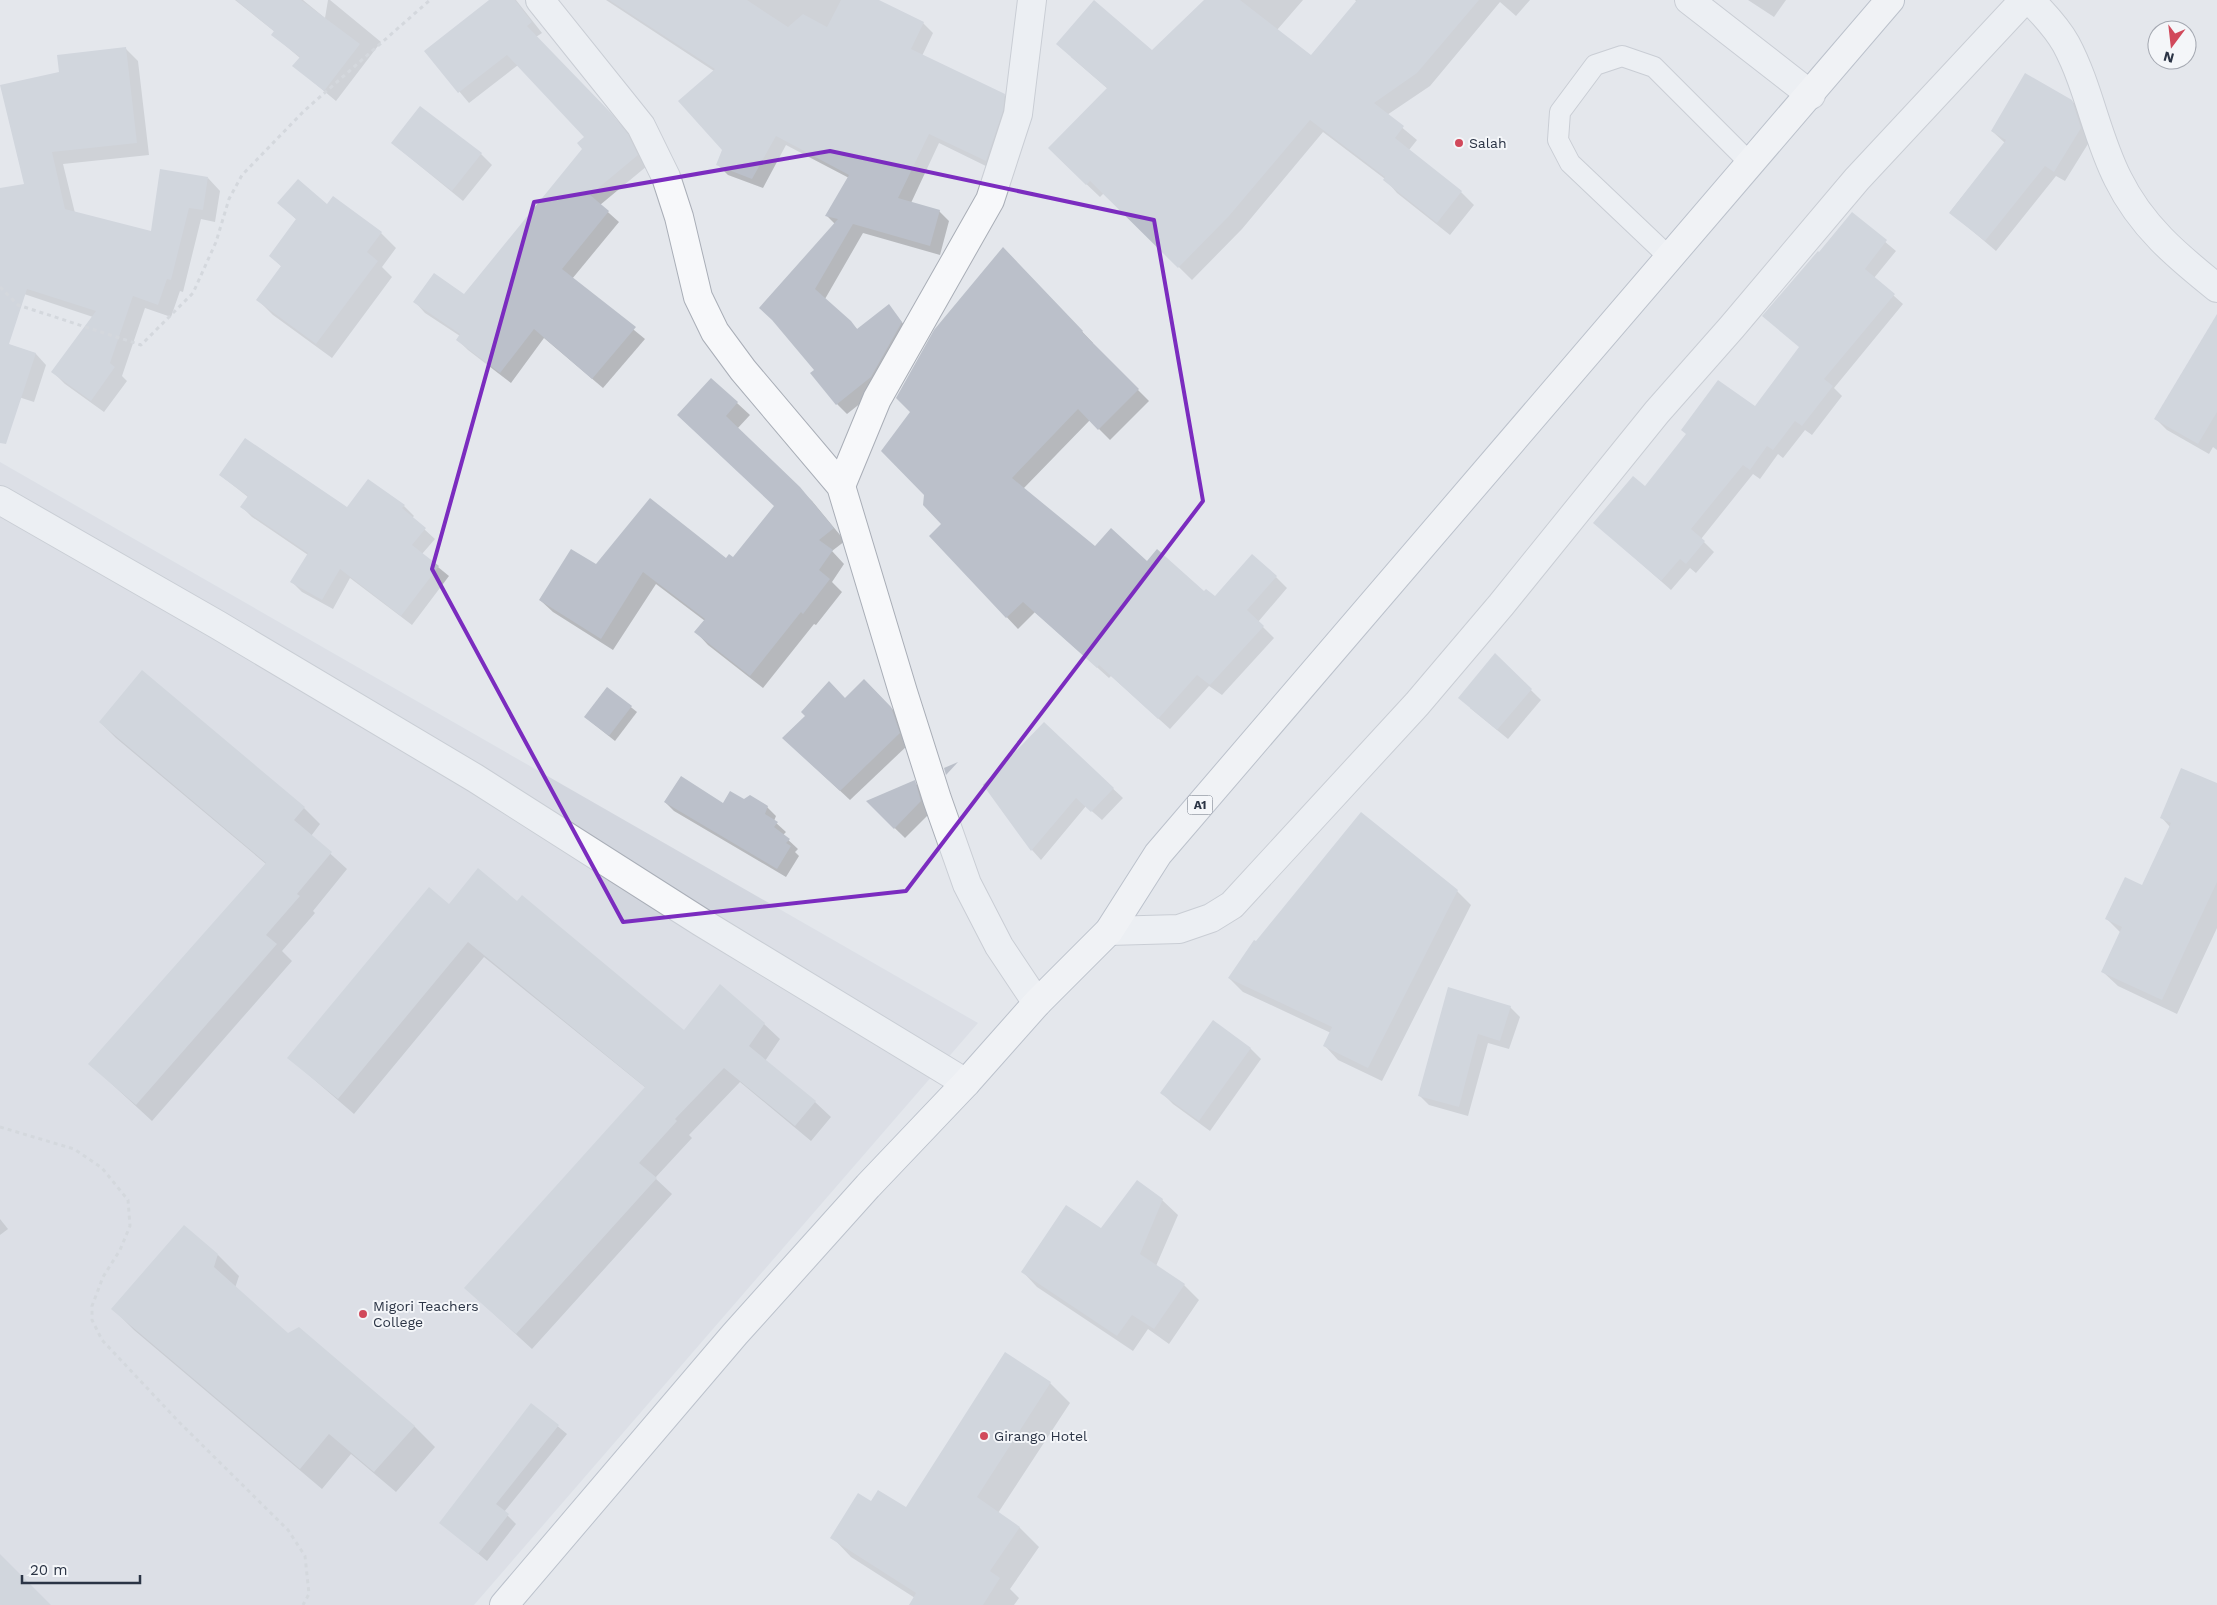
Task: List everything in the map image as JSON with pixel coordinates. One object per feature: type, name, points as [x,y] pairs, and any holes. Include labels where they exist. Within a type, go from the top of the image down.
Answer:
[{"type":"highway","name":"A1","points":[[504,1605],[735,1334],[868,1186],[966,1083],[1037,1003],[1109,930],[1158,854],[1890,0]]},
{"type":"street","points":[[540,0],[641,126],[666,177],[679,217],[698,297],[715,332],[743,370],[840,486],[937,799],[967,884],[999,946],[1037,1003]]},
{"type":"street","points":[[840,486],[877,399],[990,200],[1018,114],[1032,0]]},
{"type":"street","points":[[1689,0],[1811,94]]},
{"type":"street","points":[[1109,930],[1179,929],[1211,918],[1232,905],[1417,704],[1501,605],[1656,412],[1732,327],[1856,179],[2024,0]]},
{"type":"street","points":[[2030,0],[2047,18],[2065,43],[2079,72],[2106,153],[2118,181],[2140,215],[2172,252],[2217,288]]},
{"type":"street","points":[[0,500],[218,625],[476,778],[701,922],[966,1083]]},
{"type":"lane","points":[[1669,257],[1570,163],[1558,140],[1560,112],[1595,65],[1622,56],[1654,66],[1750,164]]},
{"type":"path","points":[[0,288],[18,304],[141,345],[193,293],[216,242],[228,199],[242,175],[304,111],[430,0]]},
{"type":"path","points":[[0,1127],[74,1149],[102,1168],[128,1200],[130,1226],[120,1250],[103,1277],[92,1306],[92,1320],[102,1340],[114,1354],[288,1530],[305,1556],[309,1594],[303,1605]]},
{"type":"highlighted area","points":[[830,151],[1154,220],[1203,501],[906,891],[623,922],[432,569],[534,202]]},
{"type":"shaded area","name":"Migori Teachers College","points":[[0,462],[978,1023],[474,1605],[0,1605]]},
{"type":"building","points":[[236,0],[301,0],[360,44],[324,91],[292,66],[300,57],[271,35],[274,31]]},
{"type":"building","points":[[489,0],[515,0],[532,22],[527,26],[612,114],[628,134],[638,155],[590,195],[609,211],[562,269],[636,327],[592,379],[534,329],[500,373],[456,340],[460,334],[413,302],[434,273],[464,294],[582,149],[577,143],[584,137],[507,55],[458,93],[424,51]]},
{"type":"building","points":[[609,0],[747,0],[788,27],[803,14],[827,27],[841,0],[879,0],[924,22],[911,49],[1005,94],[1003,111],[986,161],[929,134],[898,198],[940,210],[930,246],[853,224],[815,289],[851,321],[857,329],[889,304],[902,322],[871,377],[836,405],[810,373],[814,370],[772,320],[759,308],[838,219],[825,216],[849,175],[776,136],[752,179],[716,165],[722,150],[678,101],[715,69]]},
{"type":"building","points":[[1094,0],[1152,50],[1204,0],[1240,0],[1311,55],[1357,0],[1479,0],[1417,73],[1374,103],[1404,126],[1395,138],[1462,191],[1437,223],[1383,180],[1385,177],[1310,120],[1229,216],[1178,268],[1090,181],[1086,185],[1048,148],[1107,88],[1056,44]]},
{"type":"building","points":[[126,47],[137,143],[52,152],[65,209],[151,231],[160,169],[208,177],[203,210],[189,208],[171,280],[167,279],[158,305],[133,296],[110,363],[115,367],[91,401],[51,372],[96,311],[27,289],[9,344],[36,353],[6,444],[0,443],[0,188],[24,184],[0,85],[59,72],[57,55]]},
{"type":"building","points":[[2025,73],[2072,100],[2081,128],[2054,172],[2045,166],[1985,241],[1949,213],[2006,140],[1991,131]]},
{"type":"building","points":[[420,106],[482,153],[452,191],[391,143]]},
{"type":"building","points":[[298,179],[327,204],[333,196],[382,232],[367,252],[378,261],[316,344],[256,300],[281,266],[269,256],[296,219],[277,203]]},
{"type":"building","points":[[1852,212],[1887,240],[1865,269],[1895,294],[1824,379],[1833,386],[1802,426],[1795,421],[1773,450],[1767,446],[1750,470],[1743,465],[1691,529],[1705,541],[1686,564],[1680,559],[1661,581],[1593,523],[1633,476],[1645,486],[1686,434],[1681,430],[1718,380],[1755,406],[1799,347],[1762,316]]},
{"type":"building","points":[[1003,247],[1082,332],[1139,389],[1098,430],[1078,409],[1012,478],[1095,546],[1111,528],[1147,561],[1157,549],[1204,591],[1206,589],[1215,596],[1252,554],[1277,576],[1247,610],[1264,626],[1210,685],[1197,675],[1158,719],[1099,665],[1097,668],[1023,602],[1006,618],[929,536],[941,524],[923,505],[924,495],[881,451],[910,412],[896,398],[934,330]]},
{"type":"building","points":[[2217,314],[2217,412],[2198,444],[2154,419]]},
{"type":"building","points":[[711,378],[738,402],[726,416],[800,487],[834,528],[819,540],[833,550],[819,570],[830,579],[750,676],[694,632],[705,619],[643,572],[601,639],[539,600],[571,549],[596,564],[650,498],[726,558],[729,554],[733,557],[774,506],[677,415]]},
{"type":"building","points":[[245,438],[347,507],[368,479],[405,505],[402,508],[426,528],[412,545],[439,566],[401,616],[340,569],[322,600],[290,582],[308,553],[240,507],[248,496],[219,475]]},
{"type":"building","points":[[1495,653],[1532,689],[1497,730],[1458,698]]},
{"type":"building","points":[[142,670],[305,807],[294,820],[332,852],[297,894],[300,896],[266,935],[277,944],[136,1105],[88,1064],[266,863],[99,722]]},
{"type":"building","points":[[864,679],[891,707],[900,733],[840,791],[782,738],[805,716],[801,712],[829,681],[845,698]]},
{"type":"building","points":[[607,687],[632,706],[609,736],[584,717]]},
{"type":"building","points":[[1044,722],[1114,788],[1091,812],[1076,798],[1031,851],[983,785]]},
{"type":"building","points":[[958,762],[946,775],[944,768]]},
{"type":"building","points":[[2181,768],[2217,783],[2217,882],[2162,1000],[2101,972],[2122,927],[2105,919],[2125,877],[2142,885],[2171,823],[2160,818]]},
{"type":"building","points":[[681,776],[723,803],[730,791],[744,799],[750,795],[768,806],[765,814],[778,822],[774,827],[790,839],[786,843],[791,846],[777,869],[664,802]]},
{"type":"building","points":[[915,780],[921,801],[894,829],[866,801]]},
{"type":"building","points":[[1361,812],[1458,890],[1368,1068],[1323,1046],[1332,1027],[1228,978],[1254,940],[1256,941]]},
{"type":"building","points":[[478,868],[517,901],[522,895],[684,1030],[720,984],[765,1023],[749,1046],[816,1101],[795,1126],[724,1068],[675,1119],[677,1121],[639,1163],[657,1178],[516,1334],[464,1288],[645,1087],[468,942],[338,1099],[287,1058],[429,887],[449,904]]},
{"type":"building","points":[[1448,987],[1511,1006],[1500,1041],[1478,1034],[1459,1107],[1418,1096]]},
{"type":"building","points":[[1213,1020],[1251,1048],[1199,1121],[1160,1093]]},
{"type":"building","points":[[1137,1180],[1163,1199],[1140,1254],[1185,1284],[1154,1329],[1132,1315],[1117,1336],[1021,1272],[1066,1205],[1101,1228]]},
{"type":"building","points":[[184,1225],[218,1254],[214,1267],[288,1333],[299,1327],[415,1426],[374,1472],[329,1434],[300,1469],[111,1309]]},
{"type":"building","name":"Girango Hotel","points":[[1005,1352],[1051,1382],[977,1497],[1020,1527],[990,1571],[1000,1578],[983,1605],[909,1605],[916,1593],[830,1538],[858,1493],[871,1501],[878,1490],[906,1507]]},
{"type":"building","points":[[531,1403],[559,1425],[496,1504],[509,1514],[478,1554],[439,1523]]},
{"type":"building","points":[[0,1554],[51,1605],[0,1605]]},
{"type":"place","name":"Salah","points":[[1459,143]]},
{"type":"place","name":"Migori Teachers College","points":[[363,1314]]},
{"type":"place","name":"Girango Hotel","points":[[984,1436]]}]
